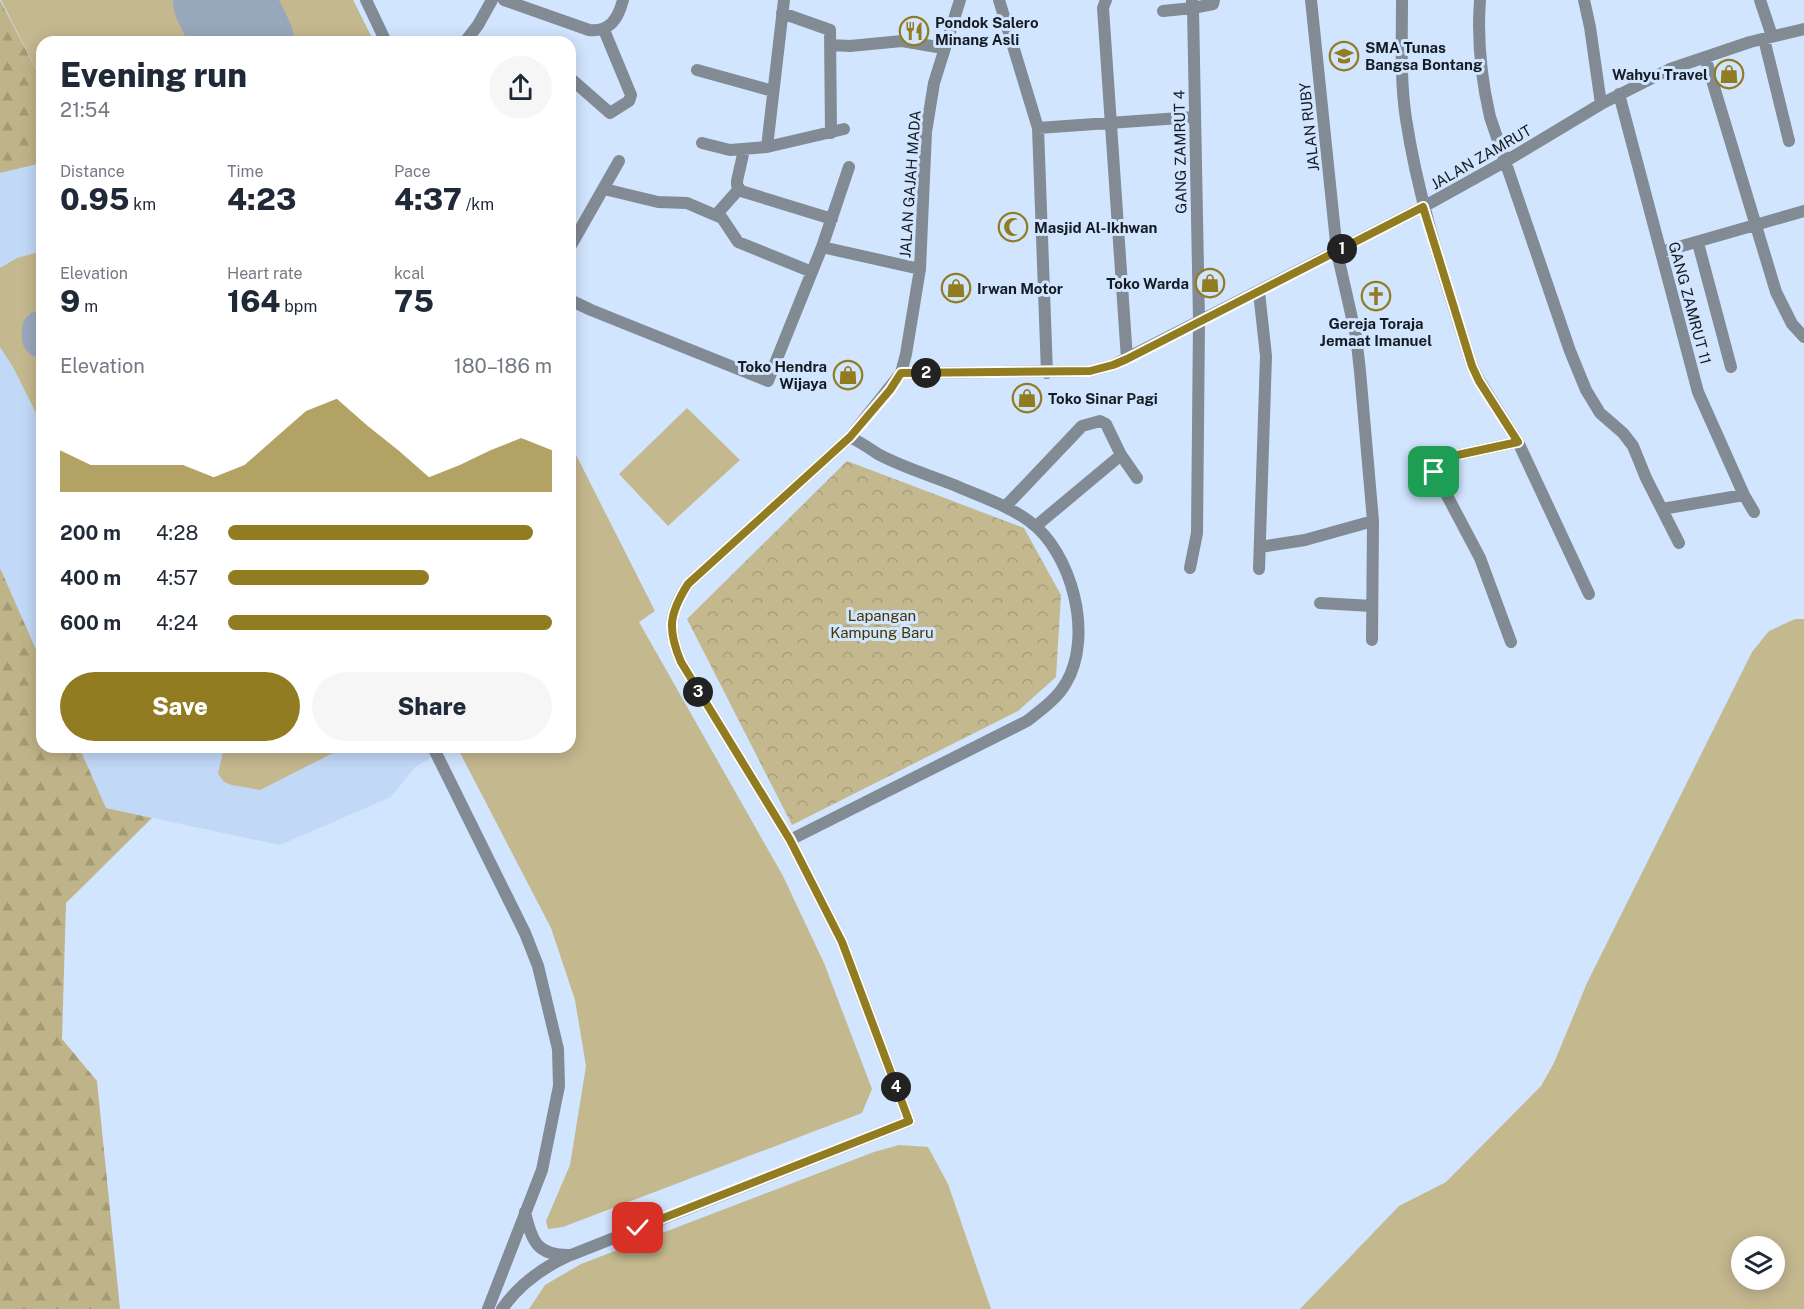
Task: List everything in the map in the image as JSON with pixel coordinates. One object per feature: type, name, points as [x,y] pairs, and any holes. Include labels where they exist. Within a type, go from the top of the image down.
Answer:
[{"type":"street","points":[[366,0],[383,36]]},
{"type":"street","points":[[470,36],[492,0]]},
{"type":"street","points":[[504,0],[589,30],[604,30],[615,18],[623,0]]},
{"type":"street","points":[[766,147],[784,0]]},
{"type":"street","name":"JALAN GAJAH MADA","points":[[901,373],[920,269],[926,132],[934,83],[943,48],[960,0]]},
{"type":"street","points":[[999,0],[1038,128],[1047,373]]},
{"type":"street","points":[[1106,0],[1102,8],[1127,359]]},
{"type":"street","points":[[1163,11],[1192,4],[1213,4],[1214,0]]},
{"type":"street","name":"JALAN RUBY","points":[[1311,0],[1337,252],[1356,336],[1373,521],[1372,640]]},
{"type":"street","points":[[1402,0],[1403,93],[1423,207],[1472,366],[1518,442],[1588,594]]},
{"type":"street","points":[[1480,0],[1479,49],[1483,86],[1490,117],[1570,351],[1586,390],[1600,413],[1623,433],[1633,446],[1646,478],[1679,543]]},
{"type":"street","points":[[1584,0],[1601,104]]},
{"type":"street","points":[[1760,0],[1789,141]]},
{"type":"street","name":"GANG ZAMRUT 4","points":[[1190,568],[1197,533],[1199,321],[1192,4]]},
{"type":"street","points":[[782,13],[830,30],[831,133]]},
{"type":"street","name":"JALAN ZAMRUT","points":[[901,373],[1047,373],[1090,371],[1108,367],[1423,207],[1601,104],[1670,69],[1768,37],[1804,29]]},
{"type":"street","points":[[576,83],[610,113],[629,101],[631,95],[604,30]]},
{"type":"street","points":[[831,45],[850,46],[902,41],[943,48]]},
{"type":"street","points":[[1705,57],[1776,292],[1792,324],[1804,336]]},
{"type":"street","points":[[697,70],[773,91]]},
{"type":"street","name":"GANG ZAMRUT 11","points":[[1619,94],[1698,392],[1744,495],[1754,512]]},
{"type":"street","points":[[1038,128],[1194,117]]},
{"type":"street","points":[[702,143],[730,150],[744,150],[844,129]]},
{"type":"street","points":[[739,189],[737,181],[744,150]]},
{"type":"street","points":[[576,238],[619,161]]},
{"type":"street","points":[[576,303],[768,381],[822,247],[849,167]]},
{"type":"street","points":[[604,189],[658,202],[687,203],[716,215],[726,222],[738,242],[812,272]]},
{"type":"street","points":[[716,215],[739,189]]},
{"type":"street","points":[[739,189],[832,219]]},
{"type":"street","points":[[1661,252],[1804,211]]},
{"type":"street","points":[[1698,243],[1731,367]]},
{"type":"street","points":[[822,247],[920,269]]},
{"type":"street","points":[[1259,292],[1266,356],[1259,568]]},
{"type":"street","points":[[502,1309],[509,1299],[550,1264],[909,1121],[842,942],[790,840],[681,662],[672,641],[671,620],[676,603],[688,584],[850,437],[890,390],[901,373]]},
{"type":"street","points":[[1005,507],[1086,424],[1100,421],[1106,424],[1121,455],[1137,478]]},
{"type":"street","points":[[790,840],[1027,721],[1049,704],[1066,684],[1075,664],[1080,644],[1079,617],[1068,576],[1059,558],[1036,526],[1005,507],[878,454],[850,437]]},
{"type":"street","points":[[1511,642],[1486,571],[1433,469],[1439,459],[1518,442]]},
{"type":"street","points":[[1036,526],[1121,455]]},
{"type":"street","points":[[1662,509],[1744,495]]},
{"type":"street","points":[[1260,547],[1305,540],[1373,521]]},
{"type":"street","points":[[1320,603],[1372,606]]},
{"type":"street","points":[[436,753],[525,933],[538,966],[558,1049],[559,1086],[542,1170],[489,1309]]},
{"type":"street","points":[[525,1212],[530,1235],[539,1247],[557,1255],[571,1255]]},
{"type":"shaded area","points":[[121,0],[353,0],[371,36],[139,36]]},
{"type":"shaded area","points":[[36,164],[36,649],[0,568],[0,173]]},
{"type":"shaded area","points":[[82,753],[439,753],[415,767],[391,797],[280,845],[106,808]]},
{"type":"green space","points":[[0,0],[36,69],[36,164],[0,173]]},
{"type":"green space","points":[[1,0],[193,0],[211,36],[36,36],[36,69]]},
{"type":"green space","points":[[251,0],[353,0],[371,36],[269,36]]},
{"type":"green space","points":[[36,253],[36,321],[24,327],[36,352],[36,413],[13,367],[0,347],[0,268],[17,258]]},
{"type":"green space","points":[[687,408],[740,460],[668,526],[619,474]]},
{"type":"green space","points":[[576,455],[655,611],[639,622],[783,876],[824,963],[872,1089],[862,1113],[563,1227],[548,1229],[546,1221],[570,1165],[586,1066],[575,1000],[551,928],[460,753],[576,753]]},
{"type":"green space","name":"Lapangan Kampung Baru","points":[[847,461],[1024,528],[1061,595],[1056,677],[1018,711],[792,825],[687,619]]},
{"type":"green space","points":[[0,568],[36,649],[36,753],[82,753],[106,808],[152,818],[66,903],[62,1039],[97,1081],[120,1309],[0,1309]]},
{"type":"green space","points":[[1795,619],[1804,619],[1804,1309],[1300,1309],[1399,1206],[1446,1182],[1541,1086],[1554,1063],[1587,983],[1752,652],[1769,631]]},
{"type":"green space","points":[[223,753],[333,753],[260,790],[224,782],[218,774]]},
{"type":"green space","points":[[899,1145],[928,1147],[948,1184],[991,1309],[529,1309],[545,1285],[581,1264],[874,1152]]},
{"type":"runway","points":[[223,0],[241,36]]},
{"type":"place","name":"Pondok Salero Minang Asli","points":[[914,31]]},
{"type":"place","name":"SMA Tunas Bangsa Bontang","points":[[1344,56]]},
{"type":"place","name":"Wahyu Travel","points":[[1729,74]]},
{"type":"place","name":"Masjid Al-Ikhwan","points":[[1013,227]]},
{"type":"place","name":"Toko Warda","points":[[1210,283]]},
{"type":"place","name":"Irwan Motor","points":[[956,288]]},
{"type":"place","name":"Gereja Toraja Jemaat Imanuel","points":[[1376,296]]},
{"type":"place","name":"Toko Hendra Wijaya","points":[[848,375]]},
{"type":"place","name":"Toko Sinar Pagi","points":[[1027,398]]},
{"type":"route","points":[[638,1228],[909,1121],[842,942],[790,840],[681,662],[672,641],[671,620],[676,603],[688,584],[850,437],[890,390],[901,373],[1047,373],[1102,369],[1127,359],[1423,207],[1472,366],[1518,442],[1439,459],[1433,465],[1434,472]]}]
